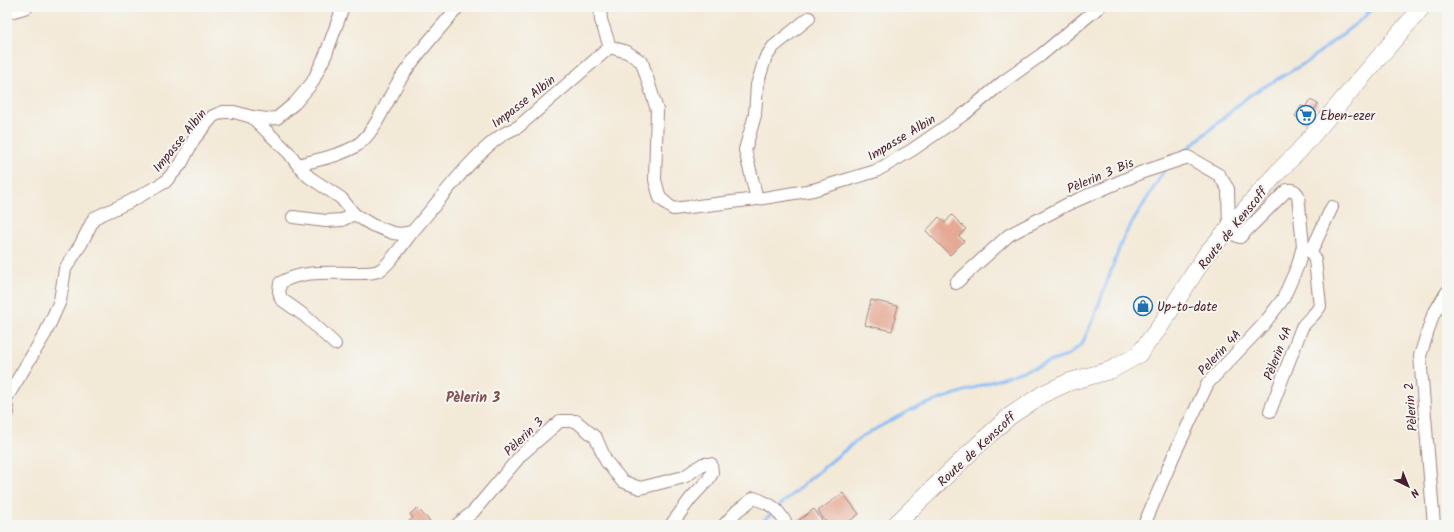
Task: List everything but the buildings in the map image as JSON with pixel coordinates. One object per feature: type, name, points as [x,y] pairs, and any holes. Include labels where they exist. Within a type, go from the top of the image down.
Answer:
[{"type":"main road","name":"Route de Kenscoff","points":[[895,525],[1010,416],[1043,394],[1069,382],[1111,370],[1138,355],[1159,328],[1207,253],[1229,226],[1299,151],[1422,7]]},
{"type":"street","points":[[7,13],[27,7]]},
{"type":"street","name":"Impasse Albin","points":[[7,397],[44,334],[60,301],[65,269],[81,244],[94,218],[129,202],[165,182],[181,164],[194,139],[213,116],[223,112],[234,112],[267,120],[278,118],[295,103],[312,83],[326,54],[343,7]]},
{"type":"street","points":[[298,165],[348,150],[356,146],[365,138],[373,128],[401,78],[458,7]]},
{"type":"street","points":[[600,7],[601,20],[610,47]]},
{"type":"street","name":"Impasse Albin","points":[[335,344],[305,316],[281,298],[279,291],[280,283],[287,279],[314,273],[363,273],[378,271],[385,266],[459,176],[484,150],[502,135],[518,127],[610,47],[627,52],[642,62],[656,110],[655,180],[660,198],[673,209],[757,199],[813,190],[876,171],[912,150],[967,112],[1003,82],[1041,55],[1099,7]]},
{"type":"street","points":[[757,199],[745,150],[755,114],[757,85],[765,59],[773,47],[808,18]]},
{"type":"street","points":[[252,116],[289,153],[309,177],[341,198],[354,214],[372,225],[393,233],[401,234],[412,232]]},
{"type":"street","name":"Pèlerin 3 Bis","points":[[956,283],[1009,235],[1061,207],[1140,174],[1188,157],[1219,175],[1228,188],[1229,226]]},
{"type":"street","name":"Pèlerin 4A","points":[[1229,226],[1233,234],[1240,237],[1287,190],[1294,190],[1298,195],[1307,249],[1315,260],[1320,306],[1318,310],[1307,319],[1302,327],[1270,411]]},
{"type":"street","points":[[1307,249],[1332,207]]},
{"type":"street","points":[[293,217],[326,221],[342,220],[354,214]]},
{"type":"street","name":"Pelerin 4A","points":[[1144,525],[1208,384],[1263,325],[1283,298],[1307,249]]},
{"type":"street","name":"Pèlerin 2","points":[[1436,524],[1420,356],[1432,315],[1447,292]]},
{"type":"street","points":[[7,408],[7,414]]},
{"type":"street","name":"Pèlerin 3","points":[[457,525],[473,512],[522,454],[560,421],[576,421],[596,438],[606,461],[622,481],[640,488],[684,477],[703,464],[711,464],[712,473],[708,480],[691,498],[671,525]]},
{"type":"street","points":[[724,525],[737,511],[754,498],[771,504],[781,514],[788,525]]},
{"type":"waterway","points":[[1364,7],[1368,14]]},
{"type":"waterway","points":[[1185,151],[1250,95],[1307,62],[1368,14],[1374,7]]},
{"type":"waterway","points":[[778,507],[861,437],[912,409],[1067,356],[1082,344],[1093,320],[1123,238],[1165,169]]},
{"type":"waterway","points":[[759,525],[774,511]]},
{"type":"place","name":"Eben-ezer","points":[[1306,115]]},
{"type":"place","name":"Up-to-date","points":[[1143,306]]},
{"type":"district","name":"Pèlerin 3","points":[[473,397]]}]
